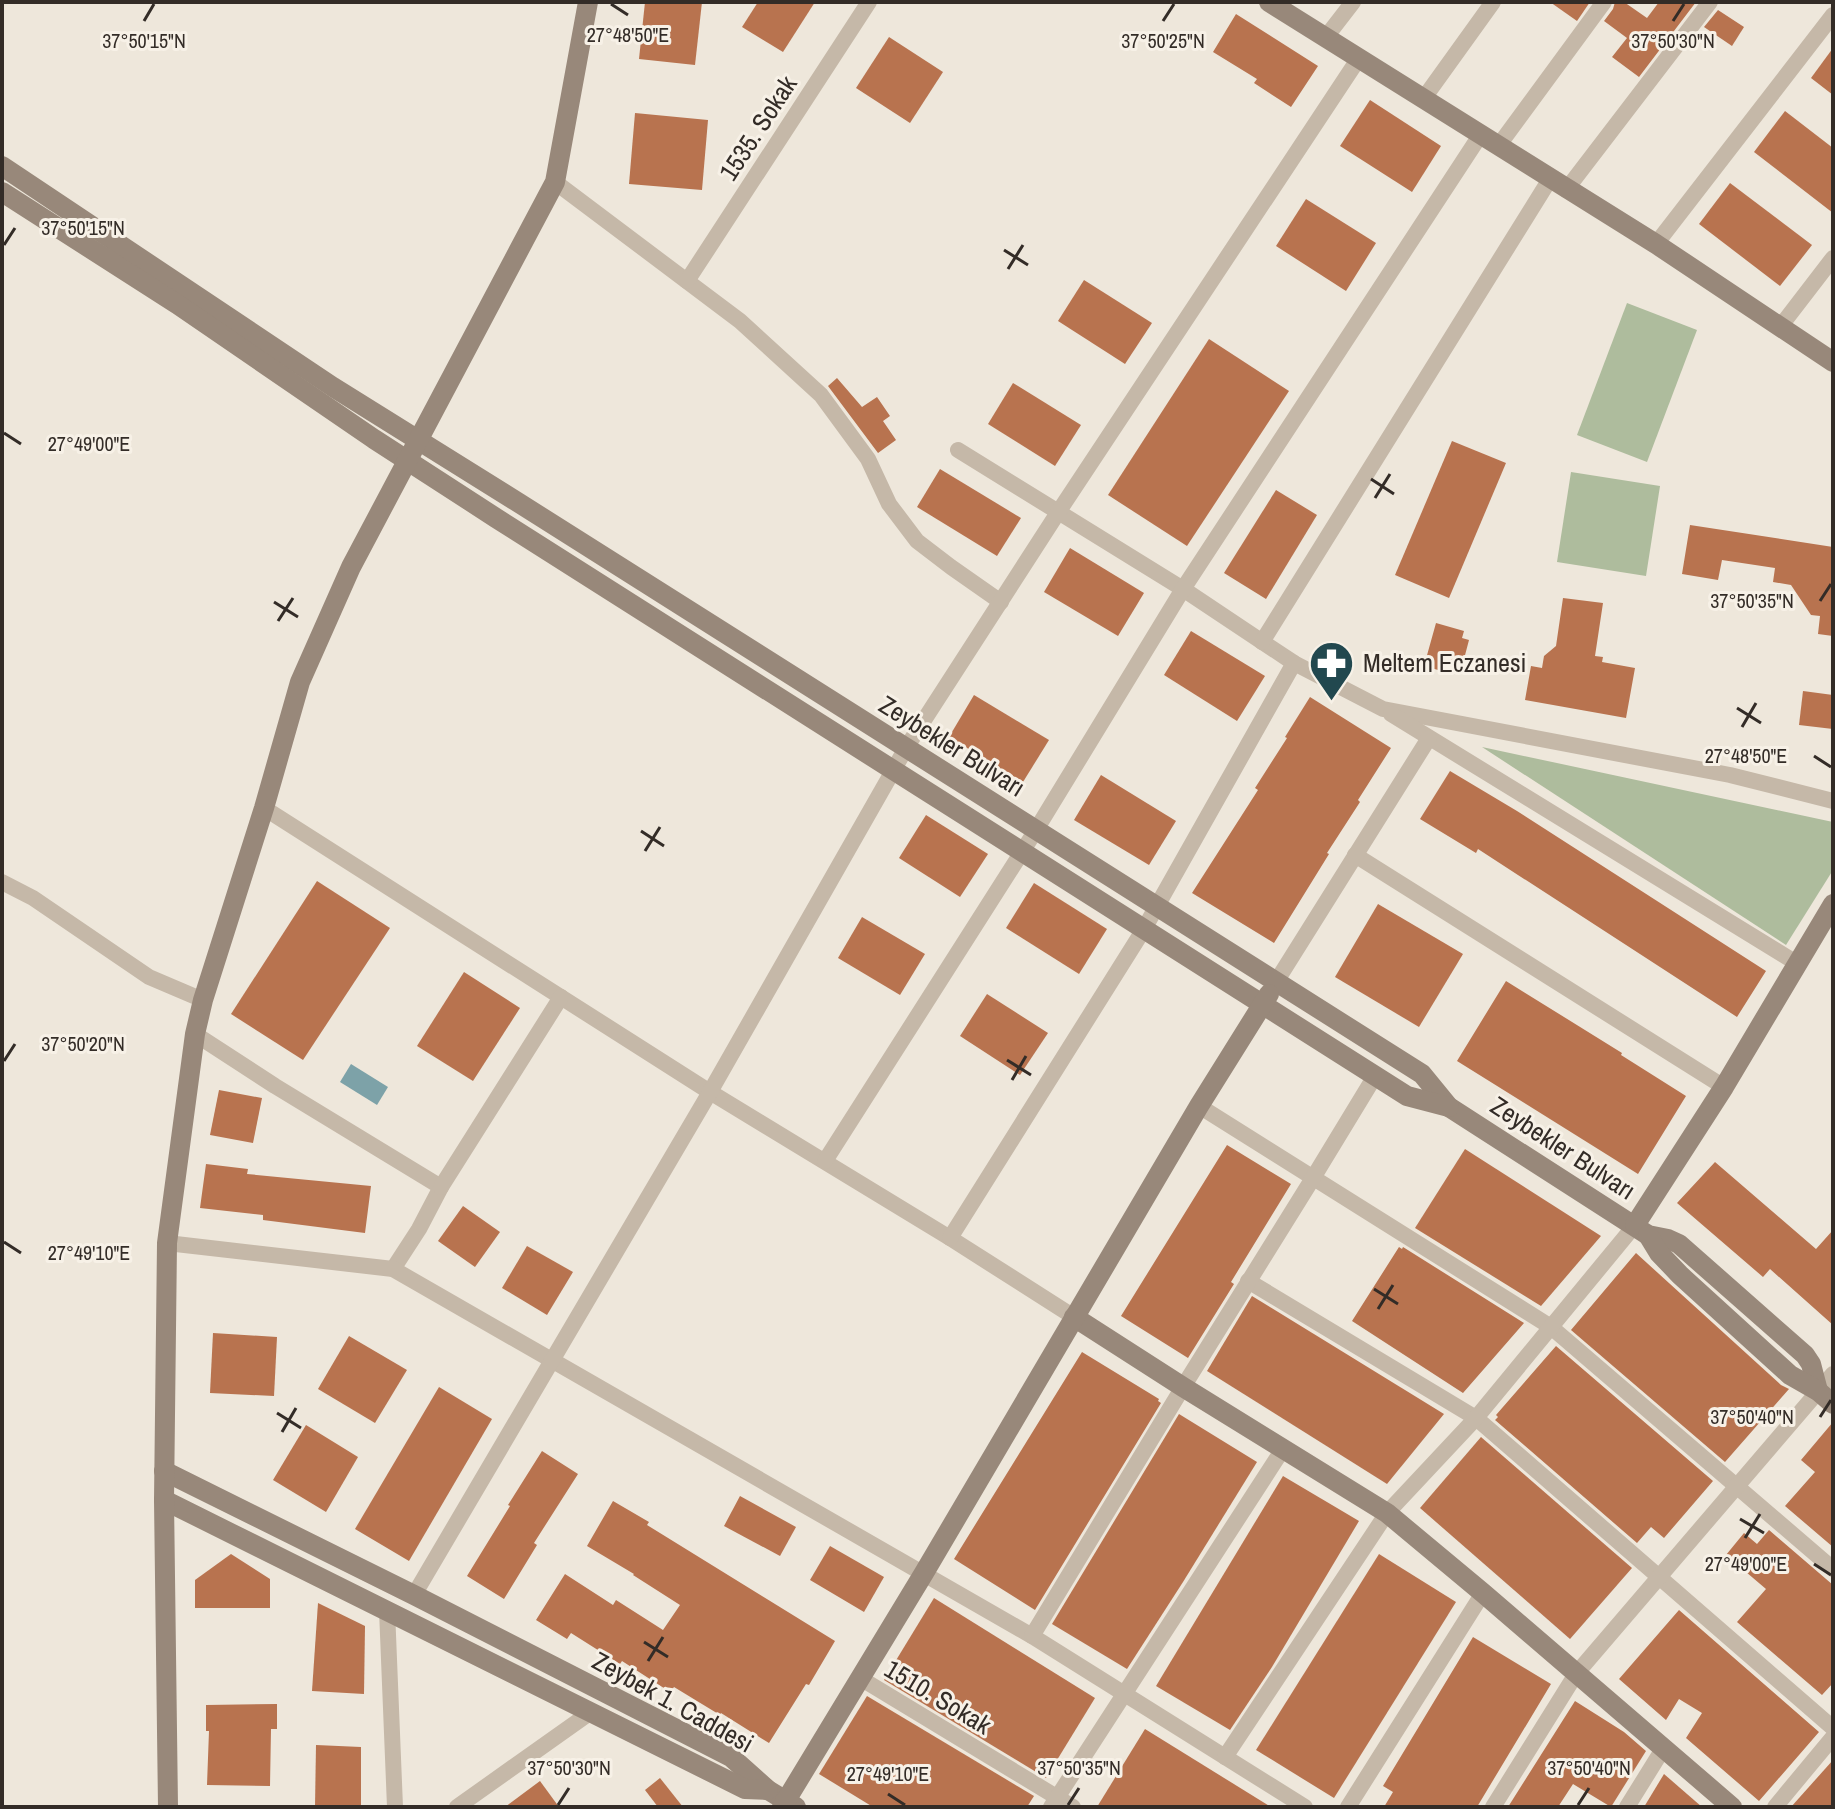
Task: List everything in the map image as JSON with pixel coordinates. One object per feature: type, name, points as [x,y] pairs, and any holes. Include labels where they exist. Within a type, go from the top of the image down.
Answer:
[{"type":"street","points":[[168,1807],[164,1500],[167,1243],[195,1034],[300,682],[351,567],[555,182],[588,2]]},
{"type":"street","name":"1535. Sokak","points":[[687,281],[869,2]]},
{"type":"street","points":[[1269,2],[1656,244],[1833,362]]},
{"type":"street","points":[[1326,37],[1353,2]]},
{"type":"street","points":[[1424,98],[1493,2]]},
{"type":"street","points":[[825,1161],[1036,830],[1183,589],[1490,139],[1604,2]]},
{"type":"street","points":[[1262,642],[1558,184],[1710,2]]},
{"type":"street","points":[[1656,244],[1833,15]]},
{"type":"street","points":[[414,1595],[710,1092],[906,748],[1359,58]]},
{"type":"street","name":"Zeybekler Bulvarı","points":[[2,166],[346,396],[1422,1074],[1449,1107]]},
{"type":"street","points":[[555,182],[740,321],[821,395],[868,459],[889,504],[917,541],[1001,602]]},
{"type":"street","name":"Zeybekler Bulvarı","points":[[2,192],[177,304],[407,461],[639,610],[1407,1096],[1449,1107],[1641,1230],[1680,1275],[1790,1375],[1826,1398]]},
{"type":"street","points":[[1780,327],[1833,258]]},
{"type":"street","points":[[958,450],[1183,589],[1294,663],[1383,709],[1798,964]]},
{"type":"street","points":[[639,610],[653,588]]},
{"type":"street","points":[[950,1238],[1144,929],[1294,663]]},
{"type":"street","points":[[1383,709],[1730,775],[1833,801]]},
{"type":"street","points":[[768,1790],[789,1805],[860,1678],[1199,1106],[1429,738]]},
{"type":"street","points":[[264,808],[710,1092],[950,1238],[1387,1513],[1732,1807]]},
{"type":"street","points":[[1355,855],[1724,1087]]},
{"type":"street","points":[[2,882],[33,898],[149,977],[203,1000]]},
{"type":"street","points":[[1225,1757],[1387,1513],[1476,1418],[1551,1327],[1641,1230],[1833,904]]},
{"type":"street","points":[[393,1269],[561,997]]},
{"type":"street","points":[[195,1034],[441,1187]]},
{"type":"street","points":[[1032,1636],[1375,1076]]},
{"type":"street","points":[[1199,1106],[1551,1327],[1833,1569]]},
{"type":"street","points":[[167,1243],[393,1269],[1032,1636],[1305,1807]]},
{"type":"street","points":[[1248,1281],[1476,1418],[1833,1728]]},
{"type":"street","points":[[1493,1807],[1576,1674],[1737,1488],[1826,1398],[1833,1374]]},
{"type":"street","points":[[1054,1802],[1283,1449]]},
{"type":"street","name":"Zeybek 1. Caddesi","points":[[164,1471],[731,1757],[768,1790]]},
{"type":"street","name":"Zeybek 1. Caddesi","points":[[164,1500],[745,1789],[768,1790]]},
{"type":"street","points":[[1348,1807],[1483,1593]]},
{"type":"street","points":[[387,1610],[395,1807]]},
{"type":"street","name":"1510. Sokak","points":[[860,1678],[1054,1802],[1073,1807]]},
{"type":"street","points":[[457,1807],[591,1712]]},
{"type":"street","points":[[1775,1807],[1833,1737]]},
{"type":"street","points":[[1627,1807],[1663,1749]]},
{"type":"green space","points":[[1627,303],[1697,330],[1647,462],[1577,435]]},
{"type":"green space","points":[[1571,472],[1660,486],[1646,576],[1557,562]]},
{"type":"green space","points":[[1482,747],[1833,822],[1833,870],[1786,945]]},
{"type":"water","points":[[351,1064],[388,1087],[377,1105],[340,1082]]},
{"type":"building","points":[[645,2],[702,2],[695,65],[639,59]]},
{"type":"building","points":[[758,2],[815,2],[783,52],[742,27]]},
{"type":"building","points":[[1550,2],[1590,2],[1577,21]]},
{"type":"building","points":[[1615,2],[1624,2],[1647,18],[1659,2],[1696,2],[1639,77],[1612,57],[1627,38],[1604,21]]},
{"type":"building","points":[[1718,10],[1744,27],[1732,46],[1704,27]]},
{"type":"building","points":[[1236,14],[1318,66],[1291,107],[1254,83],[1257,79],[1213,52]]},
{"type":"building","points":[[889,37],[943,72],[910,123],[856,88]]},
{"type":"building","points":[[1833,48],[1833,95],[1811,78]]},
{"type":"building","points":[[1370,100],[1441,146],[1412,192],[1340,146]]},
{"type":"building","points":[[1785,111],[1833,148],[1833,213],[1754,152]]},
{"type":"building","points":[[635,113],[708,120],[702,190],[629,184]]},
{"type":"building","points":[[1730,183],[1812,245],[1780,286],[1699,224]]},
{"type":"building","points":[[1306,199],[1376,243],[1346,291],[1276,246]]},
{"type":"building","points":[[1084,280],[1152,323],[1125,364],[1058,321]]},
{"type":"building","points":[[1209,339],[1289,391],[1187,546],[1108,495]]},
{"type":"building","points":[[837,378],[862,407],[877,397],[890,416],[883,421],[896,440],[878,453],[828,386]]},
{"type":"building","points":[[1013,383],[1081,425],[1055,466],[988,424]]},
{"type":"building","points":[[1452,441],[1506,463],[1449,598],[1395,575]]},
{"type":"building","points":[[940,469],[1021,518],[997,556],[917,507]]},
{"type":"building","points":[[1276,490],[1317,515],[1266,599],[1224,573]]},
{"type":"building","points":[[1690,525],[1833,547],[1833,636],[1818,634],[1820,616],[1811,615],[1791,585],[1773,582],[1775,568],[1722,560],[1718,580],[1682,574]]},
{"type":"building","points":[[1070,548],[1144,593],[1118,636],[1044,592]]},
{"type":"building","points":[[1563,598],[1603,603],[1595,656],[1603,657],[1602,662],[1635,668],[1626,718],[1525,700],[1531,666],[1542,668],[1544,656],[1556,646]]},
{"type":"building","points":[[1436,623],[1464,631],[1462,638],[1469,640],[1464,659],[1457,657],[1452,674],[1424,666]]},
{"type":"building","points":[[1191,631],[1265,676],[1237,721],[1164,675]]},
{"type":"building","points":[[1803,691],[1833,695],[1833,729],[1799,725]]},
{"type":"building","points":[[974,695],[1049,740],[1023,782],[949,737]]},
{"type":"building","points":[[1310,697],[1391,748],[1274,943],[1192,893],[1258,790],[1255,788]]},
{"type":"building","points":[[1450,771],[1766,971],[1737,1017],[1478,849],[1476,853],[1420,819]]},
{"type":"building","points":[[1101,775],[1176,821],[1149,865],[1074,820]]},
{"type":"building","points":[[926,815],[988,854],[960,897],[899,858]]},
{"type":"building","points":[[317,881],[390,928],[303,1060],[231,1014]]},
{"type":"building","points":[[1034,883],[1107,929],[1079,974],[1006,928]]},
{"type":"building","points":[[1378,904],[1463,954],[1419,1027],[1335,977]]},
{"type":"building","points":[[862,917],[925,954],[900,995],[838,958]]},
{"type":"building","points":[[464,972],[520,1008],[473,1081],[417,1046]]},
{"type":"building","points":[[1506,981],[1686,1096],[1638,1174],[1457,1061]]},
{"type":"building","points":[[987,994],[1048,1033],[1020,1075],[960,1036]]},
{"type":"building","points":[[219,1090],[262,1098],[253,1143],[210,1135]]},
{"type":"building","points":[[1227,1145],[1291,1184],[1188,1358],[1121,1316]]},
{"type":"building","points":[[1465,1149],[1601,1236],[1541,1306],[1415,1228]]},
{"type":"building","points":[[1715,1162],[1816,1249],[1833,1230],[1833,1325],[1770,1269],[1763,1277],[1677,1203]]},
{"type":"building","points":[[206,1164],[248,1169],[247,1174],[371,1186],[365,1233],[263,1220],[263,1215],[200,1208]]},
{"type":"building","points":[[463,1206],[500,1232],[475,1267],[438,1241]]},
{"type":"building","points":[[527,1246],[573,1272],[547,1315],[502,1288]]},
{"type":"building","points":[[1399,1247],[1524,1323],[1463,1393],[1352,1321]]},
{"type":"building","points":[[1636,1253],[1789,1389],[1725,1462],[1571,1330]]},
{"type":"building","points":[[1252,1296],[1444,1414],[1387,1484],[1207,1371]]},
{"type":"building","points":[[213,1333],[277,1337],[274,1396],[210,1393]]},
{"type":"building","points":[[349,1336],[407,1370],[375,1423],[318,1389]]},
{"type":"building","points":[[1556,1346],[1713,1481],[1664,1538],[1651,1527],[1637,1543],[1495,1420],[1496,1415]]},
{"type":"building","points":[[1082,1352],[1161,1403],[1035,1610],[954,1559]]},
{"type":"building","points":[[439,1387],[492,1419],[409,1561],[355,1529]]},
{"type":"building","points":[[1179,1414],[1257,1462],[1127,1669],[1052,1624]]},
{"type":"building","points":[[1833,1422],[1833,1547],[1785,1506],[1815,1472],[1801,1460]]},
{"type":"building","points":[[306,1425],[358,1457],[326,1512],[273,1480]]},
{"type":"building","points":[[1481,1437],[1632,1568],[1570,1639],[1420,1508]]},
{"type":"building","points":[[542,1451],[578,1474],[534,1543],[537,1545],[504,1599],[467,1576]]},
{"type":"building","points":[[1283,1476],[1359,1521],[1272,1667],[1230,1730],[1156,1686]]},
{"type":"building","points":[[740,1496],[796,1527],[780,1556],[724,1526]]},
{"type":"building","points":[[613,1501],[835,1641],[769,1743],[674,1687],[670,1692],[571,1633],[567,1639],[536,1620],[565,1574],[613,1605],[616,1600],[663,1630],[680,1605],[587,1546]]},
{"type":"building","points":[[1769,1530],[1833,1585],[1833,1683],[1822,1695],[1737,1622],[1766,1589],[1726,1555],[1744,1533],[1757,1544]]},
{"type":"building","points":[[830,1546],[884,1577],[864,1612],[810,1580]]},
{"type":"building","points":[[231,1554],[270,1579],[270,1608],[195,1608],[195,1580]]},
{"type":"building","points":[[1379,1554],[1456,1602],[1334,1798],[1256,1750]]},
{"type":"building","points":[[934,1598],[1095,1698],[1046,1778],[884,1680]]},
{"type":"building","points":[[318,1603],[365,1626],[364,1694],[312,1691]]},
{"type":"building","points":[[1679,1610],[1819,1732],[1759,1801],[1686,1738],[1702,1713],[1679,1699],[1666,1720],[1619,1679]]},
{"type":"building","points":[[1473,1637],[1551,1684],[1477,1807],[1384,1807],[1393,1792],[1383,1786]]},
{"type":"building","points":[[867,1696],[1034,1796],[1027,1807],[873,1807],[819,1774]]},
{"type":"building","points":[[1575,1701],[1624,1732],[1646,1751],[1611,1807],[1573,1784],[1558,1807],[1508,1807]]},
{"type":"building","points":[[277,1704],[277,1729],[271,1729],[270,1786],[207,1785],[209,1731],[206,1731],[206,1705]]},
{"type":"building","points":[[1145,1729],[1271,1807],[1097,1807]]},
{"type":"building","points":[[316,1745],[361,1747],[361,1807],[315,1807]]},
{"type":"building","points":[[1833,1760],[1833,1807],[1791,1807]]},
{"type":"building","points":[[1664,1774],[1702,1807],[1644,1807]]},
{"type":"building","points":[[660,1778],[683,1807],[658,1807],[645,1790]]},
{"type":"building","points":[[540,1781],[559,1807],[505,1807]]},
{"type":"place","name":"Meltem Eczanesi","points":[[1332,702]]}]
